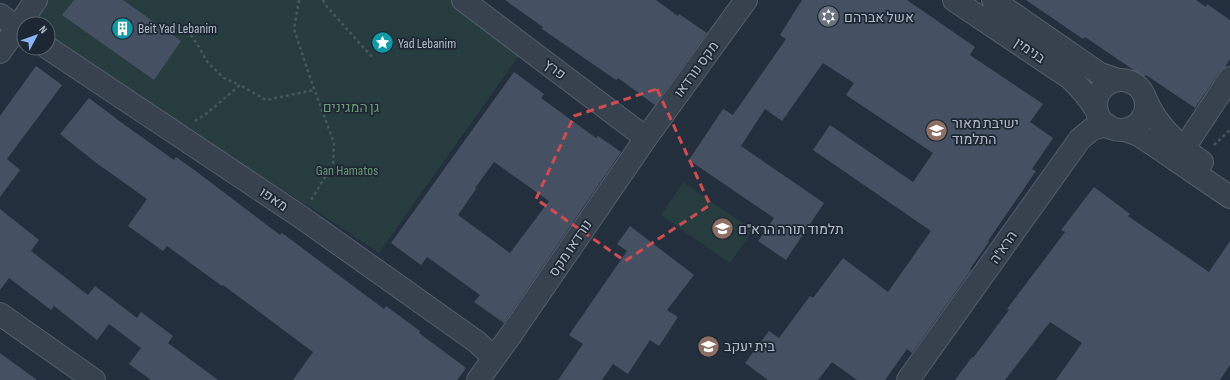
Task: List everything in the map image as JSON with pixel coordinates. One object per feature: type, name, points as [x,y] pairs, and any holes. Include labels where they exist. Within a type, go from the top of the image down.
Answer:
[{"type":"street","points":[[0,52],[14,25],[36,0]]},
{"type":"street","name":"פרץ","points":[[463,0],[646,138]]},
{"type":"street","name":"מקס נורדאו","points":[[646,138],[746,0]]},
{"type":"street","name":"בנימין","points":[[954,0],[1070,78],[1083,89],[1109,122]]},
{"type":"street","name":"בנימין","points":[[993,0],[1100,74],[1118,80]]},
{"type":"street","name":"מאפו","points":[[56,53],[301,217],[477,342],[494,358]]},
{"type":"street","points":[[1184,148],[1230,78]]},
{"type":"street","points":[[1109,122],[1132,128],[1140,123],[1147,108],[1146,100],[1144,93],[1139,86],[1133,82],[1126,80],[1110,82],[1103,87],[1098,94],[1096,102],[1109,122],[1151,142],[1230,197]]},
{"type":"street","points":[[1146,100],[1158,122],[1184,148],[1230,180]]},
{"type":"street","name":"הרא\"ה","points":[[908,380],[1080,139],[1092,129],[1109,122]]},
{"type":"street","name":"נורדאו מקס","points":[[494,358],[646,138]]},
{"type":"street","points":[[0,314],[94,380]]},
{"type":"street","points":[[478,380],[494,358]]},
{"type":"path","points":[[299,0],[294,29],[314,90],[334,143],[333,164],[301,217]]},
{"type":"path","points":[[323,0],[327,7],[373,58]]},
{"type":"path","points":[[184,25],[208,63],[224,78],[240,85],[266,100],[314,90]]},
{"type":"path","points":[[176,133],[206,114],[240,85]]},
{"type":"highlighted area","points":[[657,89],[710,205],[625,261],[536,199],[574,116]]},
{"type":"green space","name":"גן המגינים","points":[[36,0],[462,0],[525,47],[379,253],[312,208],[56,51],[56,16],[28,16]]},
{"type":"green space","points":[[683,182],[753,230],[730,263],[661,215]]},
{"type":"building","name":"Beit Yad Lebanim","points":[[74,0],[123,0],[181,41],[154,80],[62,15]]},
{"type":"building","points":[[505,0],[656,0],[678,16],[679,14],[707,33],[655,105],[618,78],[616,80],[542,29],[543,27]]},
{"type":"building","points":[[802,0],[907,0],[975,47],[970,55],[1043,104],[1030,122],[1053,138],[1032,169],[1036,171],[988,241],[989,242],[970,269],[971,270],[912,353],[907,349],[885,380],[857,380],[832,362],[818,380],[768,380],[745,363],[769,331],[779,338],[810,296],[813,298],[843,258],[888,292],[931,231],[813,150],[830,125],[913,182],[933,153],[846,95],[854,83],[823,63],[782,121],[765,109],[741,146],[824,203],[786,260],[758,241],[774,218],[689,160],[723,109],[733,115],[786,39],[780,35]]},
{"type":"building","points":[[1026,0],[1196,0],[1206,7],[1207,4],[1230,20],[1230,59],[1195,108],[1146,75],[1144,77],[1085,37],[1083,39]]},
{"type":"building","points":[[36,66],[62,85],[7,159],[20,170],[0,197],[0,116]]},
{"type":"building","points":[[514,72],[544,94],[541,98],[596,138],[598,136],[621,152],[504,323],[474,302],[480,295],[427,257],[421,265],[391,243]],"holes":[[[494,162],[549,201],[510,253],[458,215]]]},
{"type":"building","points":[[89,98],[174,160],[176,157],[197,172],[280,235],[282,233],[384,309],[386,306],[466,368],[457,380],[293,380],[313,352],[223,285],[222,286],[167,246],[163,251],[128,226],[147,199],[95,162],[60,134]]},
{"type":"building","points":[[1094,187],[1130,214],[1128,216],[1209,272],[1230,241],[1230,365],[1220,380],[1056,380],[1082,343],[1050,322],[1005,380],[955,380],[1009,310],[1007,309],[1065,232],[1061,230]]},
{"type":"building","points":[[0,209],[39,240],[31,251],[88,295],[95,286],[137,318],[141,312],[173,336],[168,343],[218,380],[151,380],[129,364],[141,348],[109,324],[97,340],[54,306],[51,310],[9,278],[0,290]]},
{"type":"building","points":[[630,226],[694,275],[667,310],[678,317],[659,346],[650,340],[628,374],[613,364],[602,380],[558,380],[583,344],[569,335],[627,251],[617,244]]},
{"type":"building","points":[[0,353],[37,380],[0,380]]},
{"type":"place","name":"אשל אברהם","points":[[828,17]]},
{"type":"place","name":"Beit Yad Lebanim","points":[[122,28]]},
{"type":"place","name":"Yad Lebanim","points":[[382,43]]},
{"type":"place","name":"ישיבת מאור התלמוד","points":[[937,131]]},
{"type":"place","name":"תלמוד תורה הרא\"ם","points":[[722,229]]},
{"type":"place","name":"בית יעקב","points":[[709,346]]},
{"type":"park label","name":"Gan Hamatos","points":[[347,170]]}]
